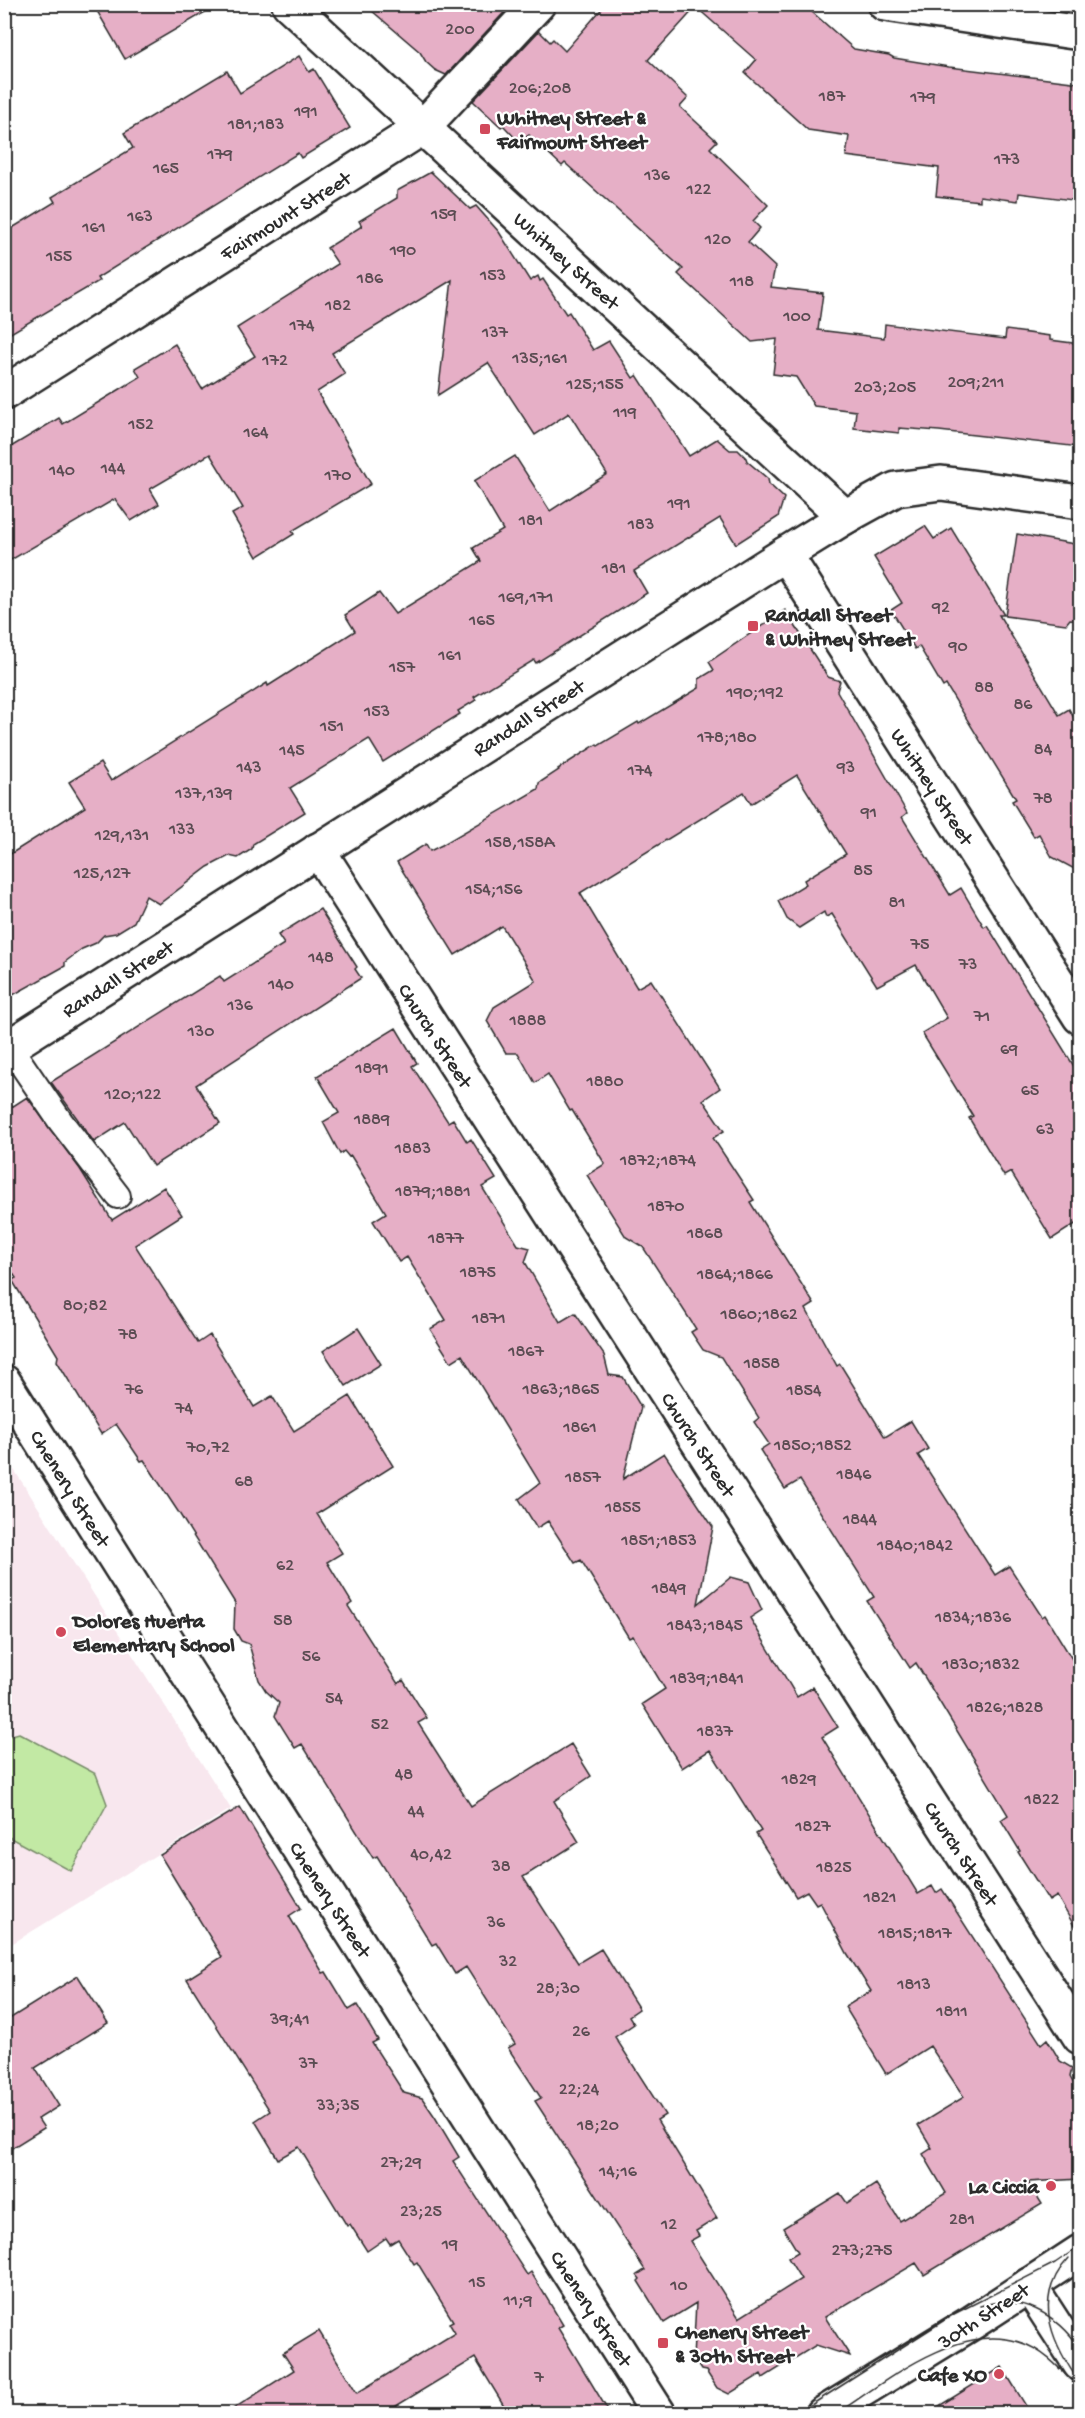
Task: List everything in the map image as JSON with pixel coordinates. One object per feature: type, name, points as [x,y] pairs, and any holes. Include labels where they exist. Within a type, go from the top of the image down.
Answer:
[{"type":"street","name":"Whitney Street","points":[[289,4],[845,517]]},
{"type":"street","name":"Fairmount Street","points":[[4,393],[422,128],[538,4]]},
{"type":"street","points":[[885,4],[1080,33]]},
{"type":"street","name":"Randall Street","points":[[7,1048],[785,554],[896,489],[940,483],[1080,502]]},
{"type":"street","name":"Whitney Street","points":[[785,554],[1080,1017]]},
{"type":"street","name":"Church Street","points":[[318,850],[1080,2037]]},
{"type":"street","name":"Chenery Street","points":[[4,1382],[659,2414]]},
{"type":"street","name":"30th Street","points":[[823,2414],[1080,2252]]},
{"type":"street","points":[[1029,2285],[1080,2364]]},
{"type":"lane","points":[[7,1048],[118,1196]]},
{"type":"shaded area","name":"Dolores Huerta Elementary School","points":[[4,1454],[231,1809],[5,1948],[4,1948]]},
{"type":"green space","points":[[19,1733],[96,1774],[107,1804],[71,1871],[5,1835],[5,1737]]},
{"type":"building","points":[[93,4],[219,4],[125,59]]},
{"type":"building","points":[[364,4],[512,4],[446,75],[435,70],[420,52]]},
{"type":"building","points":[[606,4],[803,4],[854,49],[949,67],[1080,83],[1080,201],[1019,193],[1018,201],[980,196],[980,201],[936,196],[939,168],[846,156],[849,136],[808,130],[745,73],[756,60],[696,7],[648,60],[688,98],[680,107],[717,141],[710,148],[768,205],[753,221],[760,228],[748,242],[775,267],[771,287],[823,293],[818,330],[884,338],[885,324],[1005,339],[1006,330],[1050,336],[1050,340],[1080,344],[1080,447],[939,431],[899,428],[899,433],[854,428],[856,411],[814,406],[796,377],[773,374],[777,339],[752,342],[678,274],[683,269],[565,163],[562,166],[529,135],[519,142],[503,125],[501,127],[473,101],[539,31],[550,42],[553,39],[565,51]]},
{"type":"building","points":[[299,56],[309,72],[314,69],[350,128],[301,158],[298,153],[97,278],[99,281],[4,337],[4,233],[55,202],[52,197],[133,148],[124,133],[227,71],[240,93]]},
{"type":"building","points":[[431,172],[470,209],[476,206],[499,232],[530,281],[538,276],[540,281],[543,279],[566,314],[569,312],[593,350],[609,341],[633,378],[637,375],[689,456],[717,439],[730,450],[738,450],[768,479],[769,484],[784,498],[778,517],[736,544],[720,518],[634,571],[647,593],[536,663],[534,660],[474,697],[476,700],[458,711],[460,714],[383,762],[369,739],[290,788],[305,812],[253,844],[252,849],[238,858],[229,856],[208,867],[159,904],[146,896],[134,922],[116,933],[104,935],[96,943],[82,949],[65,962],[65,966],[4,1000],[4,858],[85,807],[69,782],[100,763],[111,781],[267,683],[268,686],[355,631],[345,615],[379,593],[395,614],[481,561],[473,548],[503,530],[474,481],[515,456],[550,511],[607,474],[569,413],[535,435],[488,363],[438,395],[452,280],[332,353],[345,374],[317,392],[371,484],[292,531],[294,534],[257,557],[232,514],[243,508],[210,454],[150,489],[159,504],[131,521],[115,499],[4,564],[4,451],[59,418],[63,424],[140,377],[135,368],[175,344],[202,389],[255,356],[237,328],[338,264],[327,248],[362,226],[359,221],[397,198],[397,191]]},
{"type":"building","points":[[925,526],[934,539],[951,528],[1004,615],[999,615],[1059,715],[1069,709],[1080,729],[1080,872],[1052,857],[1039,834],[1034,837],[1012,801],[1016,799],[946,685],[943,687],[919,646],[915,649],[891,610],[902,603],[874,557]]},
{"type":"building","points":[[1017,534],[1080,545],[1080,620],[1070,619],[1066,624],[1005,616]]},
{"type":"building","points":[[785,610],[828,677],[840,681],[837,691],[907,813],[902,817],[950,895],[961,888],[984,927],[987,925],[1080,1076],[1080,1221],[1052,1239],[1011,1172],[1004,1176],[969,1118],[973,1116],[922,1033],[947,1018],[916,965],[877,986],[832,914],[826,917],[824,912],[799,928],[787,919],[778,901],[806,884],[804,880],[846,854],[797,775],[751,804],[744,792],[580,893],[637,988],[651,980],[720,1088],[703,1100],[724,1131],[713,1138],[754,1200],[750,1202],[814,1304],[806,1309],[837,1366],[840,1364],[885,1437],[911,1421],[928,1449],[918,1455],[995,1575],[1009,1566],[1042,1617],[1045,1615],[1080,1672],[1080,1936],[1057,1896],[1049,1901],[1018,1852],[1020,1851],[1001,1820],[1008,1815],[916,1663],[910,1668],[867,1601],[874,1597],[800,1480],[785,1489],[760,1450],[769,1444],[754,1422],[759,1418],[721,1357],[703,1350],[691,1332],[696,1329],[643,1247],[626,1237],[587,1175],[605,1164],[572,1110],[570,1111],[548,1074],[535,1083],[518,1053],[506,1053],[487,1021],[494,1007],[536,981],[502,926],[455,955],[397,862],[426,844],[430,851],[442,845],[538,789],[539,783],[597,744],[598,746],[638,722],[639,724],[699,688],[699,679],[714,670],[709,662]]},
{"type":"building","points":[[320,909],[357,967],[355,969],[361,978],[196,1085],[220,1123],[153,1166],[125,1122],[94,1142],[51,1082],[220,976],[224,982],[284,944],[278,935]]},
{"type":"building","points":[[396,1028],[417,1063],[412,1066],[448,1122],[453,1119],[467,1142],[471,1139],[496,1179],[482,1187],[518,1245],[530,1248],[525,1262],[560,1322],[575,1313],[604,1355],[609,1375],[623,1377],[641,1407],[623,1479],[664,1453],[713,1527],[698,1604],[731,1577],[749,1582],[762,1610],[750,1618],[797,1697],[813,1687],[838,1727],[822,1737],[918,1894],[932,1886],[936,1893],[942,1889],[1041,2044],[1047,2039],[1060,2061],[1072,2068],[1070,2077],[1080,2095],[1080,2179],[1028,2182],[1042,2204],[924,2275],[916,2263],[825,2317],[850,2356],[816,2345],[763,2378],[761,2374],[729,2394],[717,2388],[706,2371],[701,2370],[693,2358],[696,2303],[664,2323],[638,2281],[640,2279],[637,2275],[645,2270],[535,2101],[541,2098],[508,2048],[515,2044],[466,1967],[455,1974],[436,1943],[432,1945],[377,1856],[373,1858],[302,1744],[295,1748],[275,1716],[279,1703],[266,1691],[259,1680],[249,1644],[241,1641],[234,1629],[235,1603],[144,1460],[141,1461],[116,1424],[101,1434],[57,1361],[58,1356],[12,1280],[16,1278],[4,1260],[4,1112],[27,1097],[80,1169],[112,1220],[164,1187],[182,1215],[135,1245],[198,1343],[210,1335],[254,1407],[272,1396],[294,1431],[350,1396],[393,1466],[317,1514],[342,1553],[327,1562],[352,1603],[348,1606],[398,1684],[403,1680],[427,1718],[418,1723],[471,1806],[571,1744],[591,1776],[554,1801],[579,1842],[523,1877],[578,1963],[601,1949],[639,2009],[629,2016],[634,2024],[615,2037],[665,2115],[657,2120],[717,2218],[696,2231],[699,2236],[690,2241],[739,2318],[801,2279],[788,2258],[798,2252],[783,2228],[840,2193],[847,2203],[876,2184],[900,2221],[946,2193],[923,2154],[932,2148],[918,2125],[964,2097],[930,2046],[886,2074],[845,2007],[871,1991],[847,1953],[820,1902],[816,1904],[807,1891],[796,1897],[756,1834],[761,1831],[710,1750],[682,1768],[642,1704],[665,1689],[633,1636],[629,1638],[581,1560],[575,1563],[548,1521],[537,1528],[519,1499],[540,1483],[462,1355],[451,1362],[430,1329],[446,1320],[407,1257],[399,1262],[373,1221],[386,1213],[351,1156],[349,1157],[344,1151],[340,1154],[323,1122],[339,1113],[317,1076]]},
{"type":"building","points":[[358,1328],[381,1364],[346,1386],[323,1351]]},
{"type":"building","points":[[240,1807],[301,1908],[289,1916],[323,1973],[326,1972],[349,2010],[357,2005],[378,2040],[372,2043],[404,2093],[422,2098],[435,2117],[459,2157],[453,2161],[527,2275],[531,2272],[563,2325],[558,2328],[610,2414],[509,2414],[475,2358],[383,2414],[225,2414],[294,2370],[283,2353],[319,2331],[357,2393],[455,2333],[449,2323],[453,2321],[417,2262],[414,2264],[398,2239],[390,2244],[386,2238],[367,2251],[350,2224],[347,2226],[299,2147],[278,2159],[255,2121],[270,2111],[187,1979],[222,1957],[160,1855]]},
{"type":"building","points":[[78,1976],[108,2023],[35,2068],[59,2106],[38,2119],[44,2128],[4,2153],[4,2019],[6,2021]]},
{"type":"building","points":[[1002,2367],[1031,2414],[926,2414]]},
{"type":"tram line","points":[[797,2414],[954,2314],[1055,2263],[1080,2246]]},
{"type":"tram line","points":[[1069,2258],[1058,2272],[1051,2287],[1049,2317],[1059,2348],[1076,2377]]},
{"type":"tram line","points":[[1080,2287],[1077,2313],[1080,2332]]},
{"type":"tram line","points":[[980,2306],[1009,2302],[1037,2310],[1061,2326],[1080,2348]]},
{"type":"tram line","points":[[836,2414],[923,2358],[971,2340],[995,2338],[1028,2345],[1052,2362],[1080,2390]]},
{"type":"place","name":"Whitney Street & Fairmount Street","points":[[485,129]]},
{"type":"place","name":"Randall Street & Whitney Street","points":[[753,626]]},
{"type":"place","name":"Dolores Huerta Elementary School","points":[[61,1632]]},
{"type":"place","name":"La Ciccia","points":[[1051,2186]]},
{"type":"place","name":"Chenery Street & 30th Street","points":[[663,2343]]},
{"type":"place","name":"Cafe XO","points":[[999,2374]]}]
